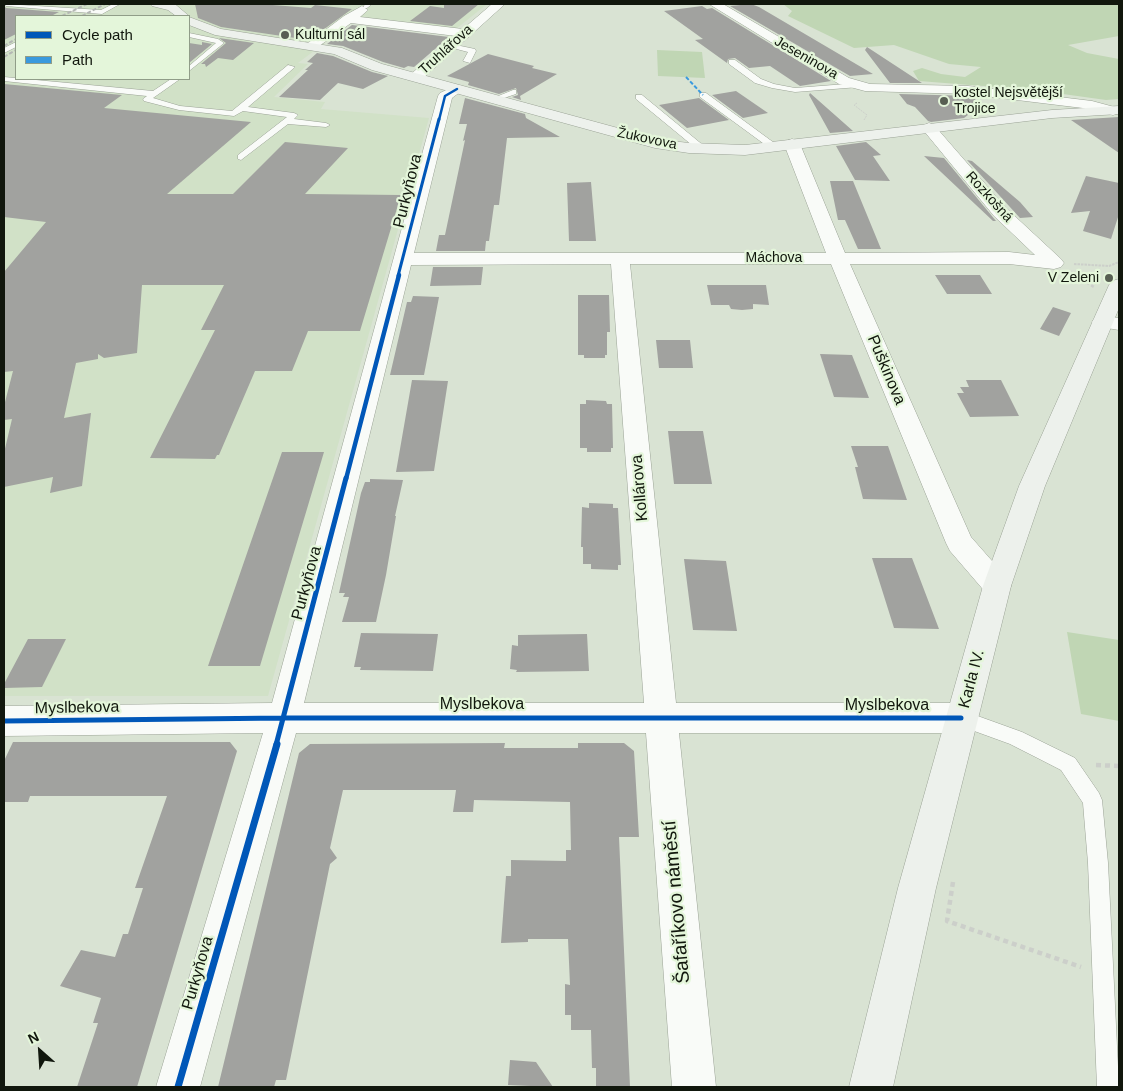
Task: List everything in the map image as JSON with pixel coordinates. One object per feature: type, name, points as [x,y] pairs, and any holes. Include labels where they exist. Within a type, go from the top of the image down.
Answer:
[{"type":"street","points":[[156,4],[172,7],[182,15]]},
{"type":"street","name":"Truhlářova","points":[[416,77],[499,4]]},
{"type":"street","name":"Jeseninova","points":[[716,4],[844,81],[870,88],[968,90],[1092,105],[1116,110]]},
{"type":"street","points":[[310,46],[367,6]]},
{"type":"street","points":[[348,19],[465,33]]},
{"type":"street","name":"Žukovova","points":[[190,21],[219,32],[337,52],[377,67],[661,145],[745,150],[1052,114],[1116,110]]},
{"type":"street","name":"Purkyňova","points":[[178,1087],[284,718],[445,96],[457,89]]},
{"type":"street","name":"Rozkošná","points":[[929,128],[1000,212],[1054,263]]},
{"type":"street","name":"Puškinova","points":[[783,146],[838,258],[960,543],[997,586]]},
{"type":"street","name":"Máchova","points":[[404,259],[1009,258],[1054,263]]},
{"type":"street","name":"Kollárova","points":[[620,259],[660,718]]},
{"type":"street","name":"Karla IV.","points":[[871,1087],[917,888],[997,586],[1032,486],[1112,310]]},
{"type":"street","name":"Myslbekova","points":[[4,722],[284,718],[961,718]]},
{"type":"street","name":"Šafaříkovo náměstí","points":[[660,718],[694,1087]]},
{"type":"lane","points":[[6,4],[84,10],[100,14],[117,4]]},
{"type":"lane","points":[[75,15],[84,10]]},
{"type":"lane","points":[[190,35],[216,40],[220,44],[190,69]]},
{"type":"lane","points":[[4,51],[15,45]]},
{"type":"lane","points":[[451,46],[472,51],[467,61]]},
{"type":"lane","points":[[732,62],[758,81],[772,86],[795,90],[859,85]]},
{"type":"lane","points":[[175,80],[147,99],[179,108],[234,114],[291,67]]},
{"type":"lane","points":[[25,80],[155,94]]},
{"type":"lane","points":[[76,85],[84,80]]},
{"type":"lane","points":[[495,99],[513,92]]},
{"type":"lane","points":[[703,96],[783,146]]},
{"type":"lane","points":[[639,97],[702,148]]},
{"type":"lane","points":[[241,108],[294,115],[241,158]]},
{"type":"lane","points":[[286,121],[326,125]]},
{"type":"lane","points":[[961,718],[1016,738],[1068,764],[1092,800],[1098,863],[1109,1087]]},
{"type":"path","points":[[857,137],[867,115],[854,105],[860,101]]},
{"type":"path","points":[[1054,263],[1109,266],[1119,262]]},
{"type":"path","points":[[1054,263],[1095,288],[1097,305],[1112,310]]},
{"type":"path","points":[[966,929],[1074,965]]},
{"type":"shaded area","points":[[4,4],[487,4],[456,29],[358,18],[298,63],[308,64],[274,97],[325,102],[321,109],[429,118],[268,696],[4,696]]},
{"type":"shaded area","points":[[783,4],[1119,4],[1119,36],[1068,45],[1087,53],[1119,59],[1119,99],[1106,100],[1034,90],[919,81],[913,71],[922,68],[941,74],[965,77],[981,67],[949,64],[894,45],[854,48],[788,16],[792,11]]},
{"type":"shaded area","points":[[657,50],[702,52],[705,78],[658,76]]},
{"type":"shaded area","points":[[1067,632],[1119,640],[1119,721],[1081,714]]},
{"type":"building","points":[[195,4],[260,4],[311,8],[315,5],[352,9],[309,40],[221,27],[198,18]]},
{"type":"building","points":[[444,4],[479,4],[452,26],[410,21],[430,6],[444,8]]},
{"type":"building","points":[[751,4],[873,74],[850,76],[730,6]]},
{"type":"building","points":[[4,6],[6,8],[59,12],[53,15],[15,15],[15,34],[4,40]]},
{"type":"building","points":[[702,6],[707,9],[712,8],[831,81],[800,86],[770,66],[749,68],[735,58],[728,59],[727,63],[695,40],[703,39],[664,11]]},
{"type":"building","points":[[352,25],[449,37],[414,67],[408,66],[404,68],[343,46],[327,44]]},
{"type":"building","points":[[219,38],[254,43],[233,60],[218,58],[206,67],[205,64],[201,64],[226,43]]},
{"type":"building","points":[[202,42],[212,44],[190,62],[190,43],[202,45]]},
{"type":"building","points":[[867,47],[922,83],[890,83],[865,50]]},
{"type":"building","points":[[317,53],[333,56],[372,72],[388,76],[363,89],[338,83],[320,100],[279,97],[308,70],[305,70],[313,63],[307,62]]},
{"type":"building","points":[[488,54],[557,74],[520,96],[521,100],[512,97],[518,95],[516,88],[499,94],[468,85],[469,82],[447,76]]},
{"type":"building","points":[[4,84],[122,95],[104,108],[251,122],[167,194],[233,194],[285,142],[348,148],[305,194],[401,195],[360,331],[308,331],[292,371],[255,371],[219,455],[215,459],[150,458],[215,330],[201,330],[224,285],[142,285],[137,353],[104,358],[98,354],[98,359],[76,363],[64,418],[91,413],[82,486],[50,493],[53,477],[4,487],[4,453],[12,419],[4,420],[4,406],[13,371],[4,372],[4,272],[46,222],[4,217]]},
{"type":"building","points":[[736,91],[768,113],[743,118],[712,95]]},
{"type":"building","points":[[810,93],[853,131],[830,133],[809,95]]},
{"type":"building","points":[[899,94],[972,96],[981,105],[964,118],[931,122],[915,107],[907,104]]},
{"type":"building","points":[[465,98],[525,114],[526,118],[560,137],[507,138],[499,205],[494,205],[489,241],[486,241],[485,251],[436,251],[439,235],[445,235],[465,140],[463,141],[467,124],[459,124]]},
{"type":"building","points":[[699,98],[729,120],[687,128],[659,105]]},
{"type":"building","points":[[1119,117],[1119,153],[1071,120]]},
{"type":"building","points":[[866,142],[881,155],[873,156],[890,181],[855,180],[836,146]]},
{"type":"building","points":[[924,156],[944,158],[996,221],[993,221]]},
{"type":"building","points":[[967,160],[972,161],[1020,202],[1033,217],[1020,218]]},
{"type":"building","points":[[1086,176],[1119,183],[1119,214],[1111,239],[1083,231],[1090,211],[1071,213]]},
{"type":"building","points":[[830,181],[853,181],[881,249],[858,249],[845,220],[838,220]]},
{"type":"building","points":[[591,182],[596,241],[569,241],[567,183]]},
{"type":"building","points":[[433,267],[483,267],[481,285],[430,286]]},
{"type":"building","points":[[935,275],[980,275],[992,294],[947,294]]},
{"type":"building","points":[[707,285],[766,285],[769,305],[753,304],[753,309],[742,310],[731,309],[729,305],[711,305]]},
{"type":"building","points":[[578,295],[609,295],[610,332],[607,332],[607,355],[605,355],[605,358],[584,358],[584,355],[578,355]]},
{"type":"building","points":[[413,296],[439,297],[424,375],[390,375],[407,302],[411,302]]},
{"type":"building","points":[[1053,307],[1071,313],[1059,336],[1040,329]]},
{"type":"building","points":[[656,340],[690,340],[693,368],[659,368]]},
{"type":"building","points":[[820,354],[852,355],[869,398],[834,397]]},
{"type":"building","points":[[412,380],[448,381],[434,471],[396,472]]},
{"type":"building","points":[[966,380],[1001,380],[1019,416],[970,417],[957,393],[964,393],[960,387],[969,387]]},
{"type":"building","points":[[586,400],[606,401],[607,404],[612,404],[613,448],[611,448],[611,452],[587,452],[587,448],[580,448],[580,404],[586,404]]},
{"type":"building","points":[[668,431],[703,431],[712,484],[674,484]]},
{"type":"building","points":[[851,446],[888,446],[907,500],[863,499],[855,467],[858,467]]},
{"type":"building","points":[[282,452],[324,452],[260,666],[208,666]]},
{"type":"building","points":[[370,479],[403,480],[395,516],[386,575],[376,622],[342,622],[349,597],[343,597],[345,593],[339,593],[361,493],[365,482],[370,482]]},
{"type":"building","points":[[589,503],[613,504],[613,508],[618,508],[621,565],[618,565],[618,570],[591,569],[591,564],[583,564],[583,547],[581,547],[582,507],[589,508]]},
{"type":"building","points":[[872,558],[912,558],[939,629],[894,628]]},
{"type":"building","points":[[684,559],[726,561],[737,631],[693,630]]},
{"type":"building","points":[[361,633],[438,634],[433,671],[360,670],[361,667],[354,667]]},
{"type":"building","points":[[587,634],[589,671],[516,672],[517,670],[510,669],[512,645],[518,646],[518,635]]},
{"type":"building","points":[[28,639],[66,639],[42,687],[4,688],[4,684]]},
{"type":"building","points":[[13,742],[230,742],[237,751],[137,1087],[77,1087],[98,1023],[93,1023],[101,998],[60,986],[81,950],[115,957],[123,934],[128,934],[143,888],[135,888],[167,796],[30,796],[28,802],[4,802],[4,761]]},
{"type":"building","points":[[505,743],[504,748],[578,748],[578,743],[624,743],[634,751],[639,837],[619,837],[630,1087],[596,1087],[596,1068],[592,1068],[591,1030],[571,1030],[571,1015],[565,1015],[565,984],[570,985],[568,939],[528,939],[528,942],[501,943],[506,876],[511,876],[511,860],[566,861],[566,850],[571,850],[570,802],[474,800],[473,812],[453,812],[456,790],[343,790],[330,848],[337,858],[330,864],[286,1080],[276,1080],[274,1087],[218,1087],[299,753],[310,744]]},
{"type":"building","points":[[510,1060],[536,1062],[553,1087],[508,1085]]},
{"type":"railway","points":[[64,15],[87,4]]},
{"type":"railway","points":[[84,15],[105,4]]},
{"type":"railway","points":[[4,46],[15,40]]},
{"type":"railway","points":[[4,57],[15,51]]},
{"type":"marked path","points":[[686,77],[703,95]]},
{"type":"cycle path","points":[[178,1087],[284,718],[445,96],[457,89]]},
{"type":"cycle path","points":[[4,721],[284,718],[961,718]]},
{"type":"place","name":"Kulturní sál","points":[[285,35]]},
{"type":"place","name":"kostel Nejsvětější Trojice","points":[[944,101]]},
{"type":"place","name":"V Zeleni","points":[[1109,278]]}]
